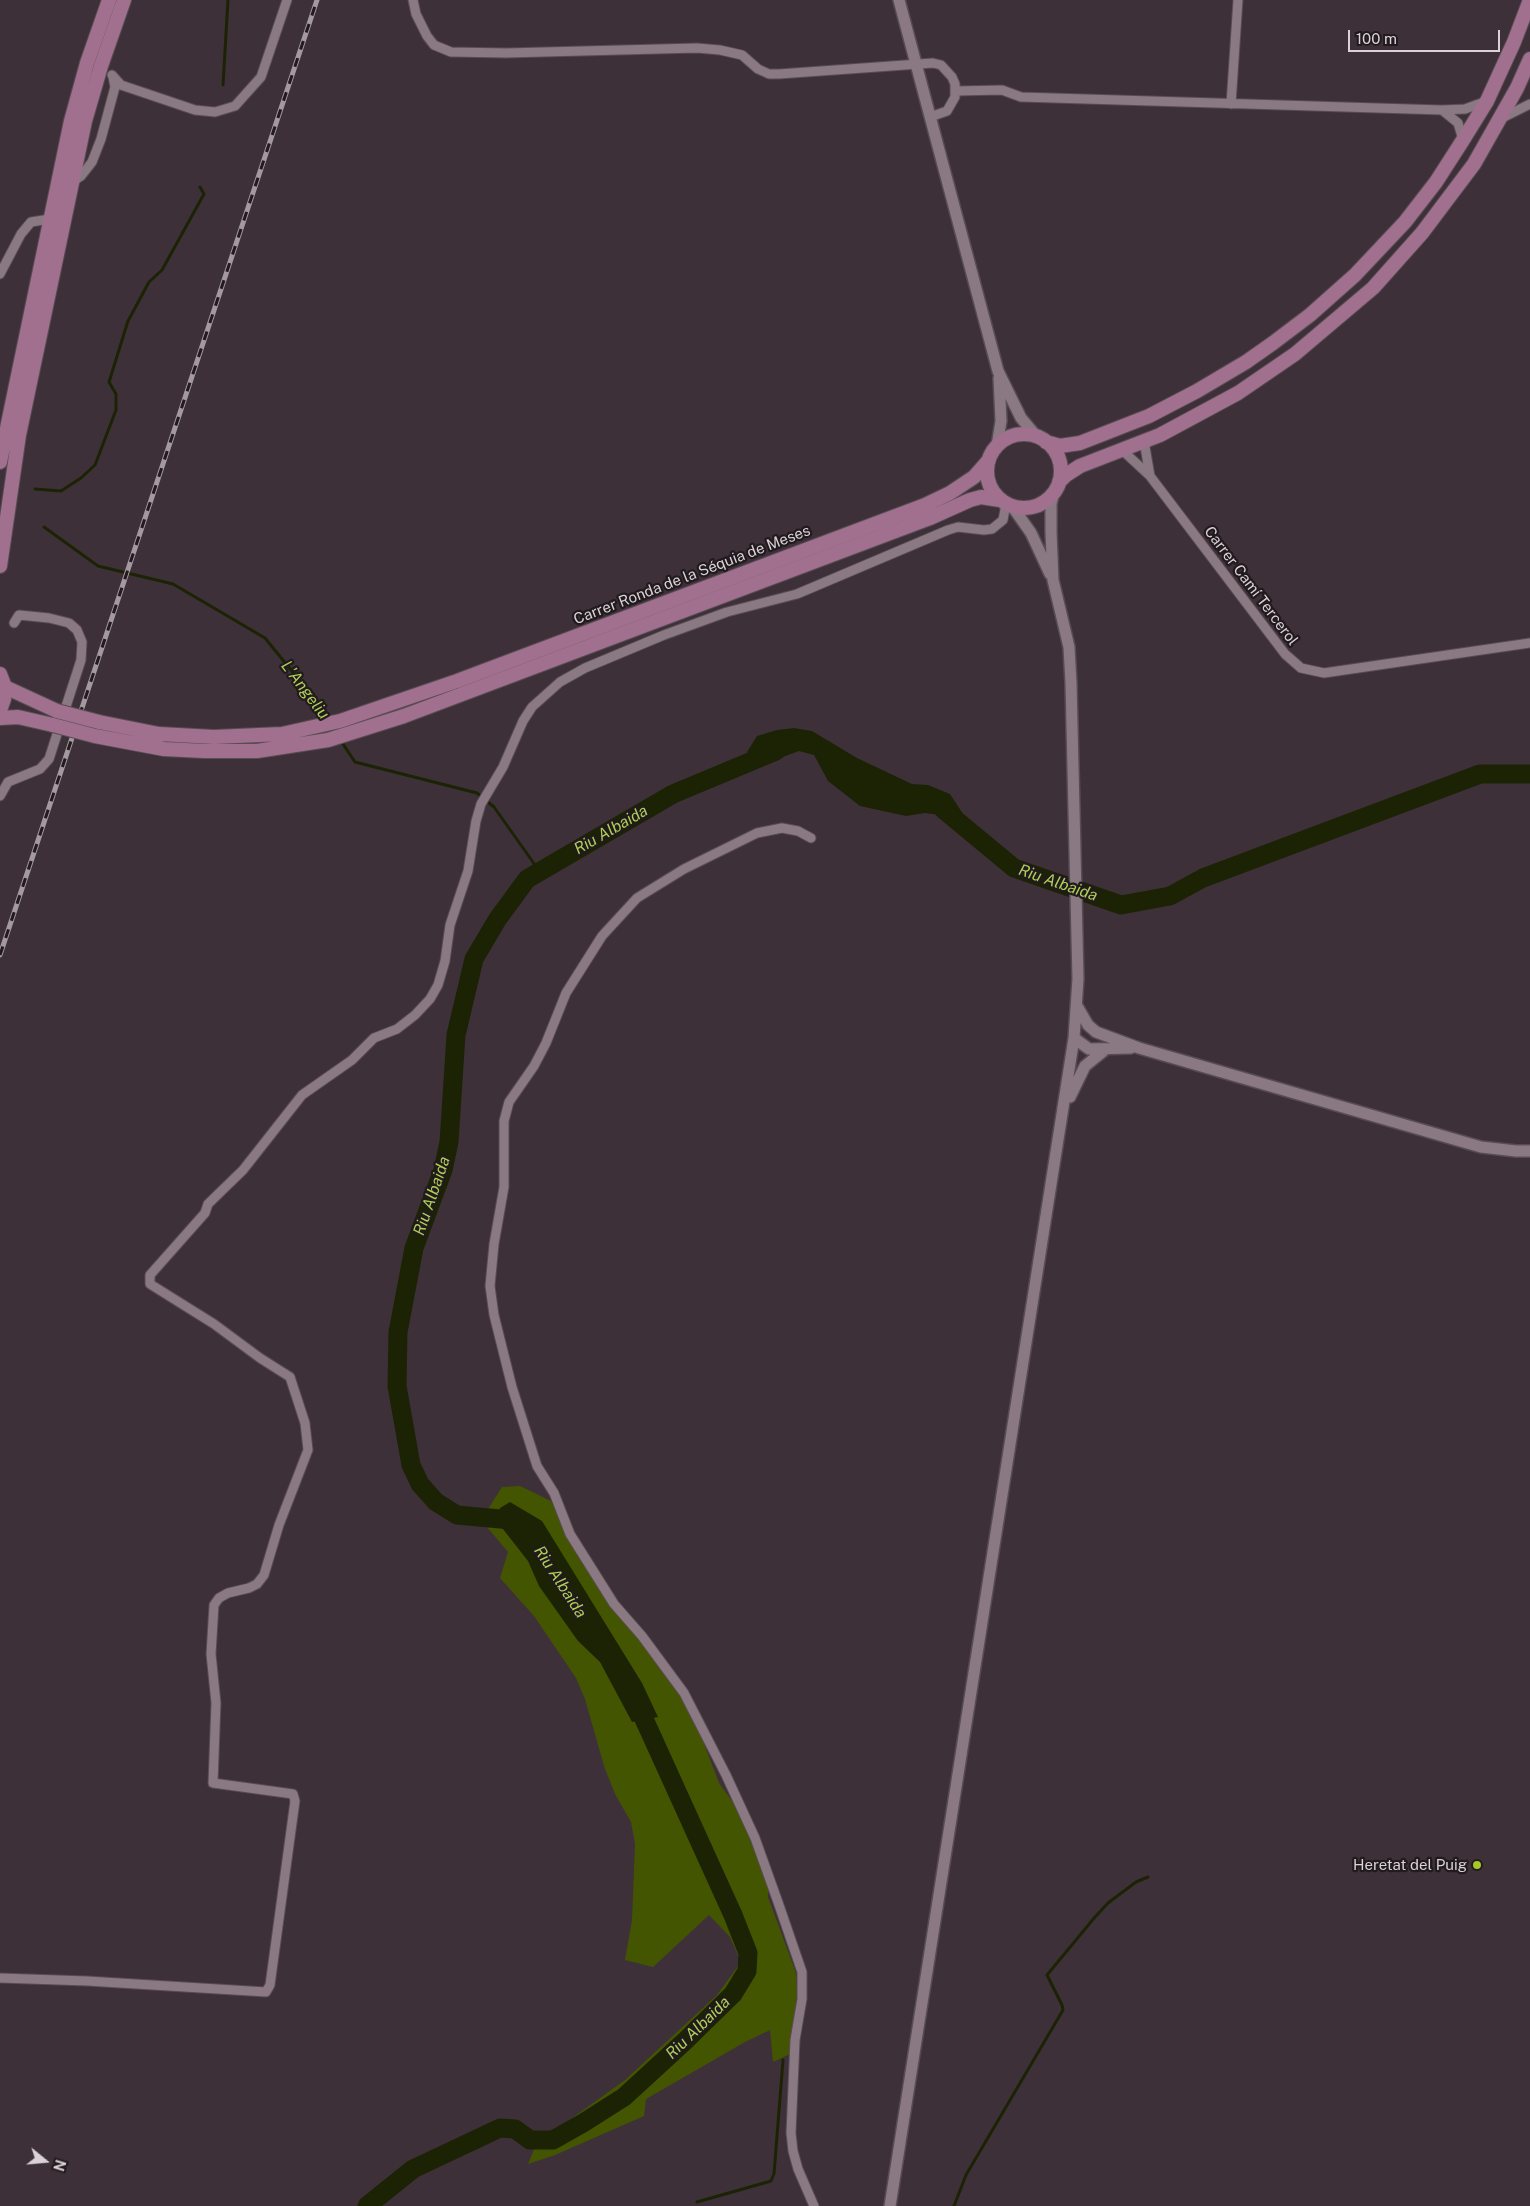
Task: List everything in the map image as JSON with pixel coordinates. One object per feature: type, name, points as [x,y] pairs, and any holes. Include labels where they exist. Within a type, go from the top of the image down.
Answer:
[{"type":"main road","points":[[0,462],[71,121],[87,63],[110,0]]},
{"type":"main road","points":[[0,566],[20,435],[85,121],[101,66],[124,0]]},
{"type":"main road","points":[[1530,0],[1514,42],[1487,101],[1463,140],[1436,182],[1405,222],[1355,275],[1310,315],[1260,353],[1198,391],[1121,428],[1068,446],[1060,446],[1026,434],[1016,435],[997,446],[988,461],[990,486],[1006,503],[1031,508],[1048,500],[1057,487],[1080,466],[1144,441],[1211,409],[1262,377],[1325,330],[1373,288],[1422,233],[1454,193],[1474,164],[1501,118],[1530,62]]},
{"type":"main road","points":[[1042,439],[1054,450],[1059,460],[1061,471],[1057,487]]},
{"type":"main road","name":"Carrer Ronda de la Séquia de Meses","points":[[2,680],[57,711],[149,732],[185,736],[243,737],[282,734],[340,722],[397,703],[925,505],[950,493],[974,477],[988,461]]},
{"type":"main road","name":"Carrer Ronda de la Séquia de Meses","points":[[0,718],[18,717],[95,736],[155,747],[190,751],[257,750],[290,747],[336,737],[404,716],[930,518],[970,500],[981,497],[1006,503]]},
{"type":"main road","points":[[0,710],[4,699],[2,680]]},
{"type":"street","points":[[101,66],[121,85],[195,110],[215,112],[235,106],[261,77],[287,0]]},
{"type":"street","points":[[413,0],[416,14],[427,36],[434,45],[451,52],[506,53],[697,48],[720,50],[742,55],[758,69],[769,74],[933,63],[945,68],[952,77],[956,91],[952,104],[947,111],[930,117]]},
{"type":"street","points":[[899,0],[998,371],[1021,418],[1042,439]]},
{"type":"street","points":[[1230,104],[1238,0]]},
{"type":"street","points":[[72,182],[81,176],[92,162],[115,87],[112,75]]},
{"type":"street","points":[[956,91],[1002,90],[1021,97],[1442,110],[1465,109],[1487,101]]},
{"type":"street","points":[[1501,118],[1530,104]]},
{"type":"street","points":[[1442,110],[1458,123],[1463,140]]},
{"type":"street","points":[[0,274],[21,234],[31,222],[50,218]]},
{"type":"street","points":[[997,446],[1001,421],[998,371]]},
{"type":"street","name":"Carrer Camí Tercerol","points":[[1144,441],[1150,476]]},
{"type":"street","name":"Carrer Camí Tercerol","points":[[1122,450],[1150,476],[1285,654],[1301,668],[1324,673],[1530,643]]},
{"type":"street","points":[[890,2206],[1074,1038],[1078,979],[1072,721],[1069,646],[1053,580],[1051,504],[1057,487]]},
{"type":"street","points":[[1006,503],[1030,533],[1053,580]]},
{"type":"street","points":[[0,1978],[87,1981],[266,1992],[270,1985],[294,1801],[293,1794],[213,1782],[216,1703],[211,1654],[214,1605],[219,1598],[228,1593],[257,1584],[264,1575],[279,1524],[308,1450],[305,1423],[290,1377],[214,1324],[150,1284],[150,1275],[206,1213],[208,1204],[242,1170],[302,1095],[352,1060],[374,1038],[390,1032],[409,1020],[430,999],[438,985],[445,961],[450,925],[468,870],[476,821],[481,804],[503,767],[523,721],[532,707],[560,682],[585,668],[664,635],[721,614],[797,594],[948,530],[958,527],[992,529],[1003,520],[1006,503]]},
{"type":"street","points":[[0,796],[8,782],[40,769],[49,759],[81,660],[82,642],[77,630],[69,623],[49,618],[19,615],[14,623]]},
{"type":"street","points":[[811,838],[782,828],[757,832],[684,869],[636,898],[602,936],[566,993],[546,1043],[534,1066],[509,1102],[504,1121],[504,1187],[494,1244],[490,1286],[494,1315],[512,1387],[537,1466],[554,1493],[570,1534],[614,1604],[642,1636],[684,1693],[726,1775],[755,1838],[779,1905],[802,1972],[802,1999],[795,2040],[791,2133],[798,2169],[814,2206]]},
{"type":"street","points":[[1077,1006],[1088,1025],[1096,1032]]},
{"type":"street","points":[[1074,1038],[1091,1031],[1096,1032],[1139,1048],[1481,1147],[1516,1152],[1530,1151]]},
{"type":"street","points":[[1074,1038],[1089,1049],[1139,1048]]},
{"type":"street","points":[[1062,1118],[1076,1082],[1085,1066],[1106,1049]]},
{"type":"green space","points":[[520,1486],[551,1501],[579,1558],[603,1595],[647,1650],[683,1700],[700,1733],[719,1783],[735,1805],[760,1862],[768,1887],[768,1897],[796,1973],[797,1993],[790,2054],[773,2062],[770,2030],[745,2042],[646,2099],[644,2116],[555,2155],[528,2164],[540,2135],[557,2129],[625,2080],[717,1995],[741,1962],[730,1937],[709,1915],[653,1967],[625,1960],[632,1920],[635,1844],[631,1822],[615,1794],[604,1766],[585,1699],[576,1678],[534,1616],[500,1578],[508,1552],[481,1520],[502,1487]]},
{"type":"water","points":[[794,728],[812,731],[857,758],[912,784],[928,785],[950,794],[967,820],[958,828],[939,815],[925,813],[906,816],[860,806],[828,781],[814,755],[799,751],[758,766],[747,752],[757,736],[777,730]]},
{"type":"water","points":[[510,1502],[542,1521],[642,1683],[658,1717],[632,1722],[600,1662],[578,1641],[539,1586],[528,1561],[499,1524],[500,1508]]},
{"type":"waterway","points":[[223,85],[228,0]]},
{"type":"waterway","points":[[35,489],[61,491],[81,478],[95,465],[116,410],[116,394],[109,382],[128,321],[149,282],[162,270],[204,194],[200,187]]},
{"type":"waterway","name":"L'Angeliu","points":[[44,527],[98,566],[173,584],[265,638],[317,702],[329,721]]},
{"type":"waterway","name":"L'Angeliu","points":[[341,741],[355,762],[477,793],[494,807],[540,872]]},
{"type":"waterway","name":"Riu Albaida","points":[[521,1527],[511,1520],[457,1515],[436,1502],[420,1484],[411,1465],[397,1386],[398,1332],[414,1248],[443,1170],[449,1142],[456,1035],[474,959],[497,920],[527,879],[673,794],[776,751]]},
{"type":"waterway","name":"Riu Albaida","points":[[944,810],[1014,868],[1121,905],[1170,896],[1203,878],[1480,774],[1530,774]]},
{"type":"waterway","name":"Riu Albaida","points":[[367,2206],[413,2169],[500,2128],[515,2129],[530,2140],[553,2140],[583,2123],[624,2097],[685,2041],[733,1994],[747,1971],[748,1953],[733,1915],[634,1697]]},
{"type":"waterway","points":[[954,2206],[966,2175],[1063,2010],[1047,1975],[1108,1903],[1136,1882],[1148,1877]]},
{"type":"waterway","points":[[697,2202],[771,2181],[774,2174],[783,2060]]},
{"type":"railway","points":[[0,955],[317,0]]},
{"type":"place","name":"Heretat del Puig","points":[[1477,1865]]}]
